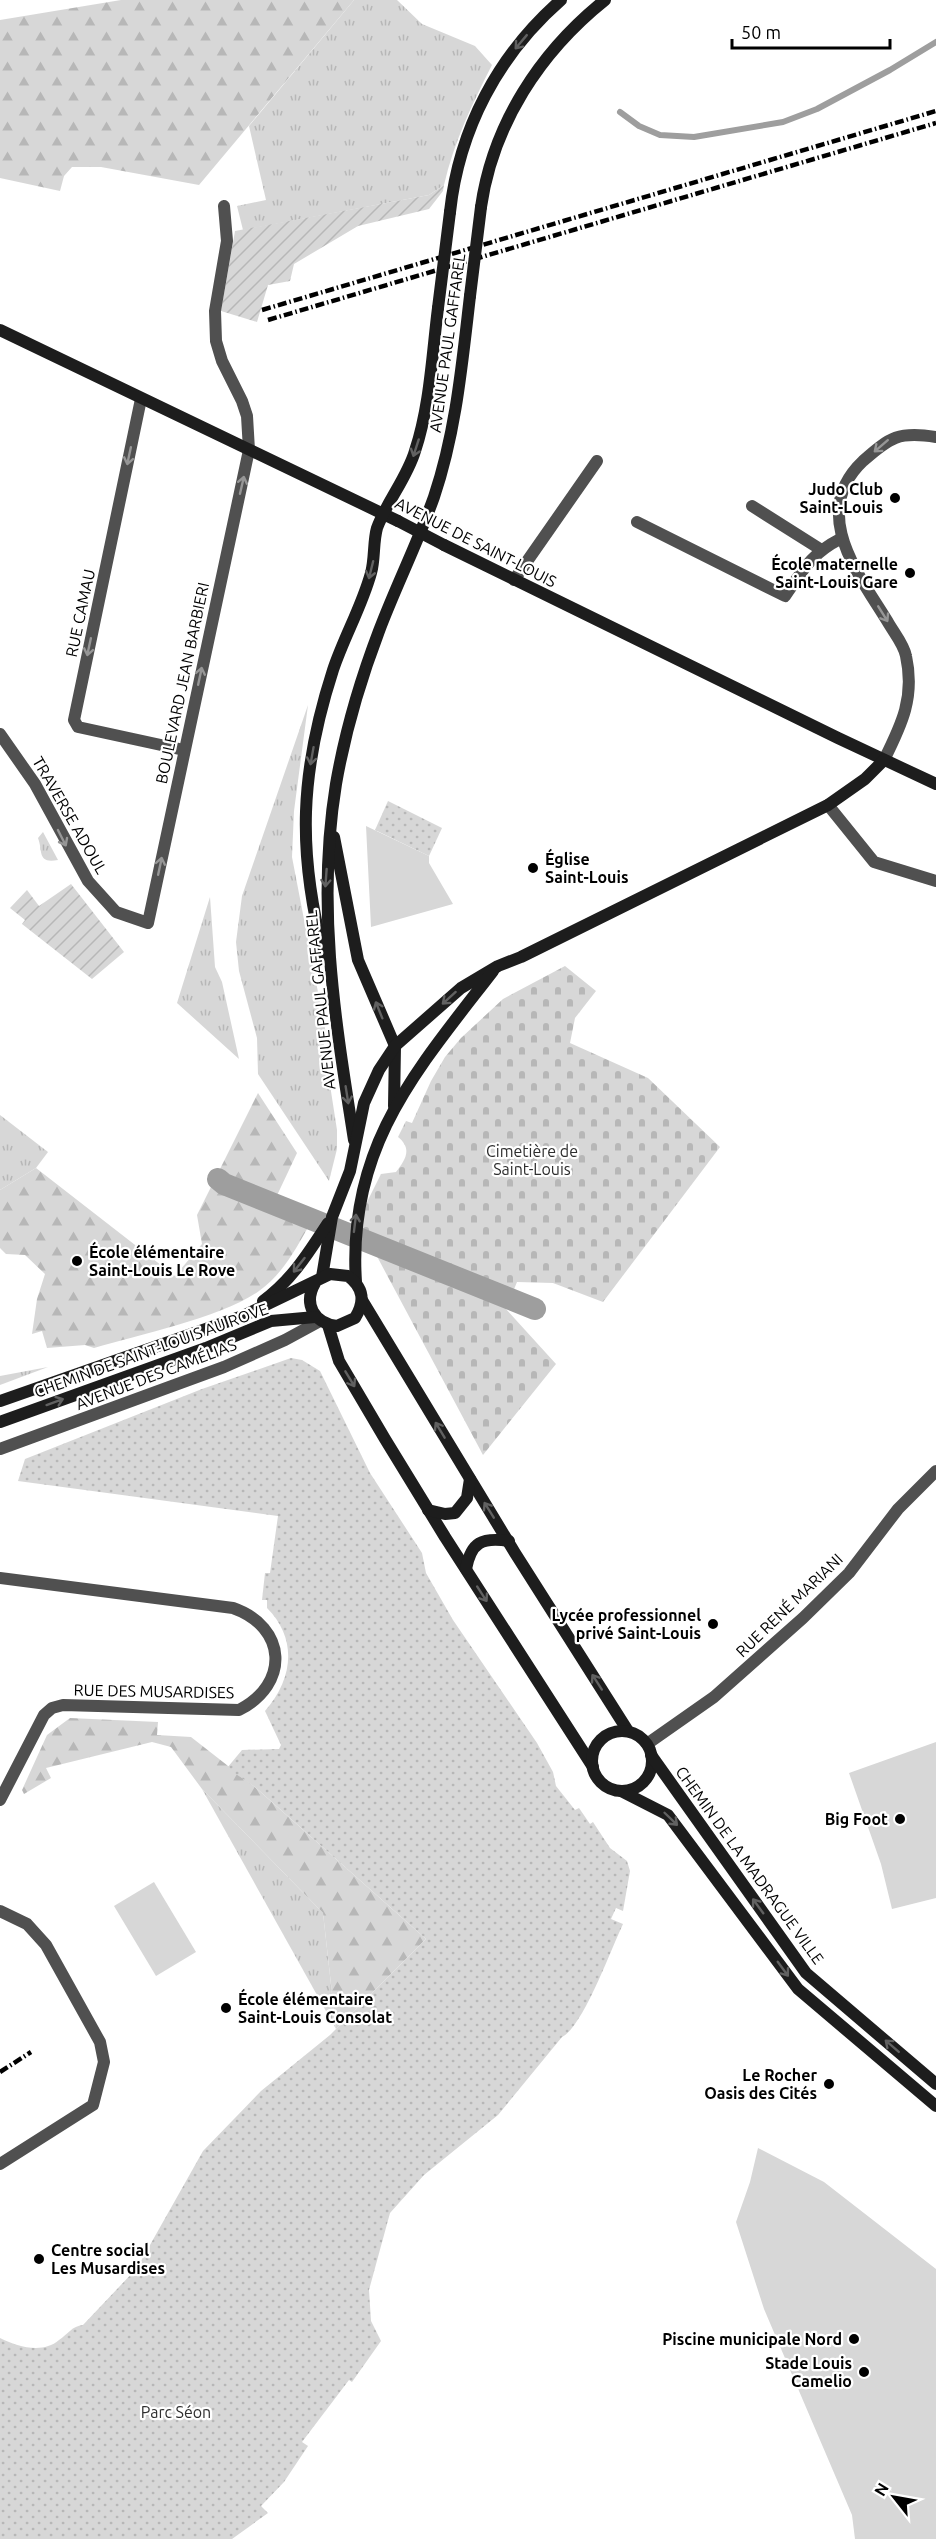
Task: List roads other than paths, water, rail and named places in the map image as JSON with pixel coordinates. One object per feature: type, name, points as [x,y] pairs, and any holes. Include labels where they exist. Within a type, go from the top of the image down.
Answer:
[{"type":"street","points":[[333,995],[312,909],[306,872],[305,798],[315,740],[333,670],[372,573],[376,530],[406,472],[421,430],[454,174],[466,137],[487,91],[512,52],[542,17],[561,0]]},
{"type":"street","name":"AVENUE PAUL GAFFAREL","points":[[354,1140],[333,995],[325,895],[331,820],[354,704],[379,632],[434,498],[451,437],[485,181],[496,145],[523,92],[566,35],[605,0]]},
{"type":"street","name":"BOULEVARD JEAN BARBIERI","points":[[148,923],[249,450],[247,416],[222,361],[216,341],[215,311],[227,241],[224,206]]},
{"type":"street","name":"AVENUE DE SAINT-LOUIS","points":[[0,330],[384,514],[514,580],[936,784]]},
{"type":"street","name":"RUE CAMAU","points":[[141,399],[74,720],[78,727],[184,750]]},
{"type":"street","points":[[884,760],[901,726],[910,691],[906,652],[854,569],[840,539],[839,511],[843,493],[860,464],[889,438],[915,434],[936,437]]},
{"type":"street","points":[[514,580],[597,462]]},
{"type":"street","points":[[752,506],[820,549]]},
{"type":"street","points":[[637,522],[785,596],[811,558],[820,549],[840,539]]},
{"type":"street","name":"TRAVERSE ADOUL","points":[[0,734],[35,784],[88,881],[116,912],[148,923]]},
{"type":"street","name":"CHEMIN DE SAINT-LOUIS AU ROVE","points":[[321,1321],[309,1300],[318,1280],[332,1216],[350,1171],[354,1140],[364,1103],[379,1070],[394,1046],[461,988],[498,966],[828,805],[865,779],[884,760]]},
{"type":"street","points":[[828,805],[873,862],[936,881]]},
{"type":"street","name":"AVENUE PAUL GAFFAREL","points":[[331,820],[358,960],[394,1046],[394,1107]]},
{"type":"street","name":"CHEMIN DE SAINT-LOUIS AU ROVE","points":[[0,1422],[206,1348],[271,1322],[321,1321],[347,1324],[355,1318],[363,1300],[356,1282],[353,1242],[363,1179],[394,1107],[423,1062],[498,966]]},
{"type":"street","name":"CHEMIN DE SAINT-LOUIS AU ROVE","points":[[243,1316],[280,1289],[301,1264],[332,1216]]},
{"type":"street","name":"CHEMIN DE SAINT-LOUIS AU ROVE","points":[[0,1401],[243,1316],[318,1280],[340,1273],[356,1282]]},
{"type":"street","points":[[363,1300],[470,1479],[628,1731]]},
{"type":"street","points":[[321,1321],[339,1361],[428,1510],[601,1782],[621,1791],[638,1786],[645,1780],[652,1764],[649,1750],[639,1736],[628,1731],[618,1731],[601,1740],[592,1758],[593,1767]]},
{"type":"street","name":"AVENUE DES CAMÉLIAS","points":[[0,1449],[224,1367],[321,1321]]},
{"type":"street","name":"RUE RENÉ MARIANI","points":[[649,1750],[714,1697],[803,1618],[849,1573],[898,1509],[936,1471]]},
{"type":"street","points":[[428,1510],[445,1514],[455,1513],[467,1498],[470,1479]]},
{"type":"street","points":[[466,1569],[468,1557],[476,1545],[491,1538],[509,1541]]},
{"type":"street","name":"RUE DES MUSARDISES","points":[[0,1578],[233,1608],[252,1614],[270,1634],[275,1648],[276,1664],[266,1689],[255,1702],[239,1710],[63,1705],[52,1708],[44,1715],[0,1800]]},
{"type":"street","name":"CHEMIN DE LA MADRAGUE VILLE","points":[[649,1750],[806,1973],[936,2084]]},
{"type":"street","name":"CHEMIN DE LA MADRAGUE VILLE","points":[[621,1791],[649,1803],[668,1815],[705,1860],[798,1989],[936,2106]]},
{"type":"street","points":[[0,1911],[27,1924],[46,1945],[100,2042],[104,2062],[93,2105],[0,2164]]},
{"type":"waterway","points":[[620,112],[639,126],[660,135],[694,137],[783,122],[817,109],[890,70],[936,42]]},
{"type":"waterway","points":[[218,1179],[224,1184],[535,1309]]},
{"type":"railway","points":[[262,310],[936,111]]},
{"type":"railway","points":[[268,320],[936,123]]},
{"type":"railway","points":[[0,2072],[31,2052]]},
{"type":"place","name":"Judo Club Saint-Louis","points":[[895,498]]},
{"type":"place","name":"École maternelle Saint-Louis Gare","points":[[910,573]]},
{"type":"place","name":"Église Saint-Louis","points":[[533,868]]},
{"type":"place","name":"École élémentaire Saint-Louis Le Rove","points":[[77,1261]]},
{"type":"place","name":"Lycée professionnel privé Saint-Louis","points":[[713,1624]]},
{"type":"place","name":"Big Foot","points":[[900,1819]]},
{"type":"place","name":"École élémentaire Saint-Louis Consolat","points":[[226,2008]]},
{"type":"place","name":"Le Rocher Oasis des Cités","points":[[829,2084]]},
{"type":"place","name":"Centre social Les Musardises","points":[[39,2259]]},
{"type":"place","name":"Piscine municipale Nord","points":[[854,2339]]},
{"type":"place","name":"Stade Louis Camelio","points":[[864,2372]]},
{"type":"park label","name":"Cimetière de Saint-Louis","points":[[532,1160]]},
{"type":"park label","name":"Parc Séon","points":[[176,2412]]}]
